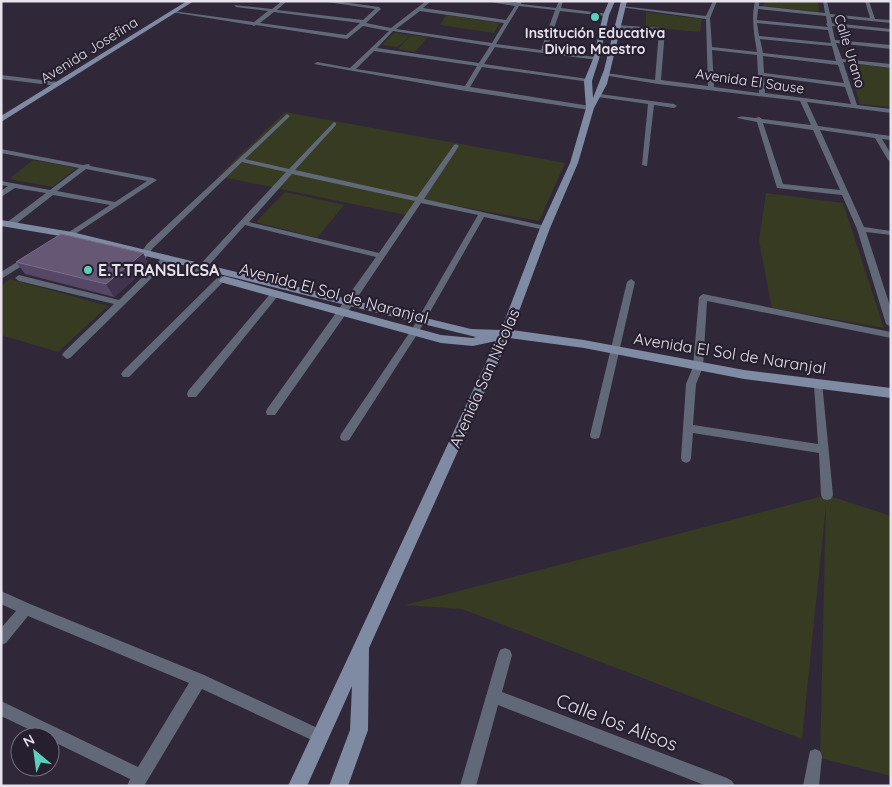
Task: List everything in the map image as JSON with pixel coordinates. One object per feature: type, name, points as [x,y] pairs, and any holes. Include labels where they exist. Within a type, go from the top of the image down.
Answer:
[{"type":"street","name":"Avenida Josefina","points":[[1,120],[191,1]]},
{"type":"street","points":[[229,10],[242,1]]},
{"type":"street","points":[[254,24],[285,1]]},
{"type":"street","points":[[173,12],[347,37],[378,8],[322,1]]},
{"type":"street","points":[[352,70],[392,30],[429,1]]},
{"type":"street","points":[[487,1],[518,3],[556,10],[606,15]]},
{"type":"street","points":[[543,51],[560,1]]},
{"type":"street","name":"Avenida San Nicolas","points":[[297,786],[505,335],[545,228],[574,163],[590,108],[588,81],[596,59],[606,15],[612,1]]},
{"type":"street","points":[[711,88],[708,18],[716,1]]},
{"type":"street","name":"Calle Urano","points":[[825,1],[826,16],[833,43],[855,107]]},
{"type":"street","points":[[867,1],[874,20]]},
{"type":"street","points":[[466,89],[518,3]]},
{"type":"street","points":[[623,4],[708,18]]},
{"type":"street","name":"Avenida San Nicolas","points":[[590,108],[600,96],[615,27],[623,4]]},
{"type":"street","points":[[762,94],[760,52],[754,21],[756,4],[826,16],[891,22]]},
{"type":"street","points":[[236,6],[364,23],[392,30],[596,59]]},
{"type":"street","points":[[419,9],[507,22]]},
{"type":"street","points":[[217,19],[223,15]]},
{"type":"street","points":[[754,21],[891,31]]},
{"type":"street","points":[[615,27],[662,30],[658,82]]},
{"type":"street","points":[[757,38],[891,47]]},
{"type":"street","points":[[709,48],[891,66]]},
{"type":"street","points":[[373,49],[588,81]]},
{"type":"street","points":[[317,64],[590,108]]},
{"type":"street","points":[[760,74],[847,85]]},
{"type":"street","name":"Avenida El Sause","points":[[606,75],[891,111]]},
{"type":"street","points":[[1,77],[58,84]]},
{"type":"street","points":[[1,85],[13,78]]},
{"type":"street","points":[[600,96],[674,106]]},
{"type":"street","points":[[803,101],[861,229],[891,324]]},
{"type":"street","points":[[645,165],[652,103]]},
{"type":"street","points":[[144,255],[287,116]]},
{"type":"street","points":[[740,118],[814,126],[891,138]]},
{"type":"street","points":[[760,119],[780,186],[844,193]]},
{"type":"street","points":[[200,269],[245,223],[334,124]]},
{"type":"street","points":[[877,136],[891,160]]},
{"type":"street","points":[[271,412],[350,302],[456,146]]},
{"type":"street","points":[[1,151],[87,165],[154,180],[63,240]]},
{"type":"street","points":[[240,160],[545,228]]},
{"type":"street","points":[[5,224],[54,192],[87,165]]},
{"type":"street","points":[[1,183],[115,204]]},
{"type":"street","points":[[1,196],[14,185]]},
{"type":"street","points":[[345,437],[422,320],[482,214]]},
{"type":"street","points":[[245,223],[381,256]]},
{"type":"street","name":"Avenida El Sol de Naranjal","points":[[5,224],[63,240],[144,255],[350,302],[471,333],[530,336],[698,367],[819,385],[891,393]]},
{"type":"street","points":[[861,229],[891,233]]},
{"type":"street","points":[[1,276],[40,252]]},
{"type":"street","points":[[67,355],[165,260]]},
{"type":"street","name":"Avenida El Sol de Naranjal","points":[[200,269],[221,279],[274,294],[460,342],[484,341],[505,335]]},
{"type":"street","points":[[19,278],[120,303]]},
{"type":"street","points":[[126,374],[221,279]]},
{"type":"street","points":[[594,435],[632,282]]},
{"type":"street","points":[[192,394],[274,294]]},
{"type":"street","points":[[686,458],[691,384],[698,367],[703,297],[891,335]]},
{"type":"street","points":[[819,385],[827,495]]},
{"type":"street","points":[[687,428],[824,450]]},
{"type":"street","points":[[1,597],[199,680],[319,736]]},
{"type":"street","points":[[1,638],[26,609]]},
{"type":"street","name":"Avenida San Nicolas","points":[[338,786],[359,730],[362,643]]},
{"type":"street","points":[[468,786],[505,655]]},
{"type":"street","points":[[1,708],[137,781],[199,680]]},
{"type":"street","name":"Calle los Alisos","points":[[493,696],[727,786]]},
{"type":"street","points":[[811,786],[815,756]]},
{"type":"green space","points":[[765,1],[818,1],[819,12],[763,6]]},
{"type":"green space","points":[[646,12],[702,19],[700,32],[646,27]]},
{"type":"green space","points":[[446,15],[500,23],[494,33],[440,25]]},
{"type":"green space","points":[[394,33],[410,35],[398,47],[382,45]]},
{"type":"green space","points":[[411,35],[428,37],[415,52],[398,49]]},
{"type":"green space","points":[[848,63],[891,68],[891,107],[860,104]]},
{"type":"green space","points":[[285,112],[565,163],[539,221],[419,199],[406,215],[218,176]]},
{"type":"green space","points":[[33,160],[76,168],[52,187],[9,179]]},
{"type":"green space","points":[[285,192],[344,205],[317,238],[256,222]]},
{"type":"green space","points":[[766,193],[843,203],[884,328],[772,308],[759,241]]},
{"type":"green space","points":[[10,279],[108,306],[58,352],[1,335],[1,286]]},
{"type":"green space","points":[[827,495],[891,516],[891,776],[820,758],[826,505],[802,739],[462,609],[405,605]]},
{"type":"building","points":[[61,234],[143,253],[106,284],[16,262]]},
{"type":"place","name":"Institución Educativa Divino Maestro","points":[[595,17]]},
{"type":"place","name":"E.T.TRANSLICSA","points":[[88,270]]}]
